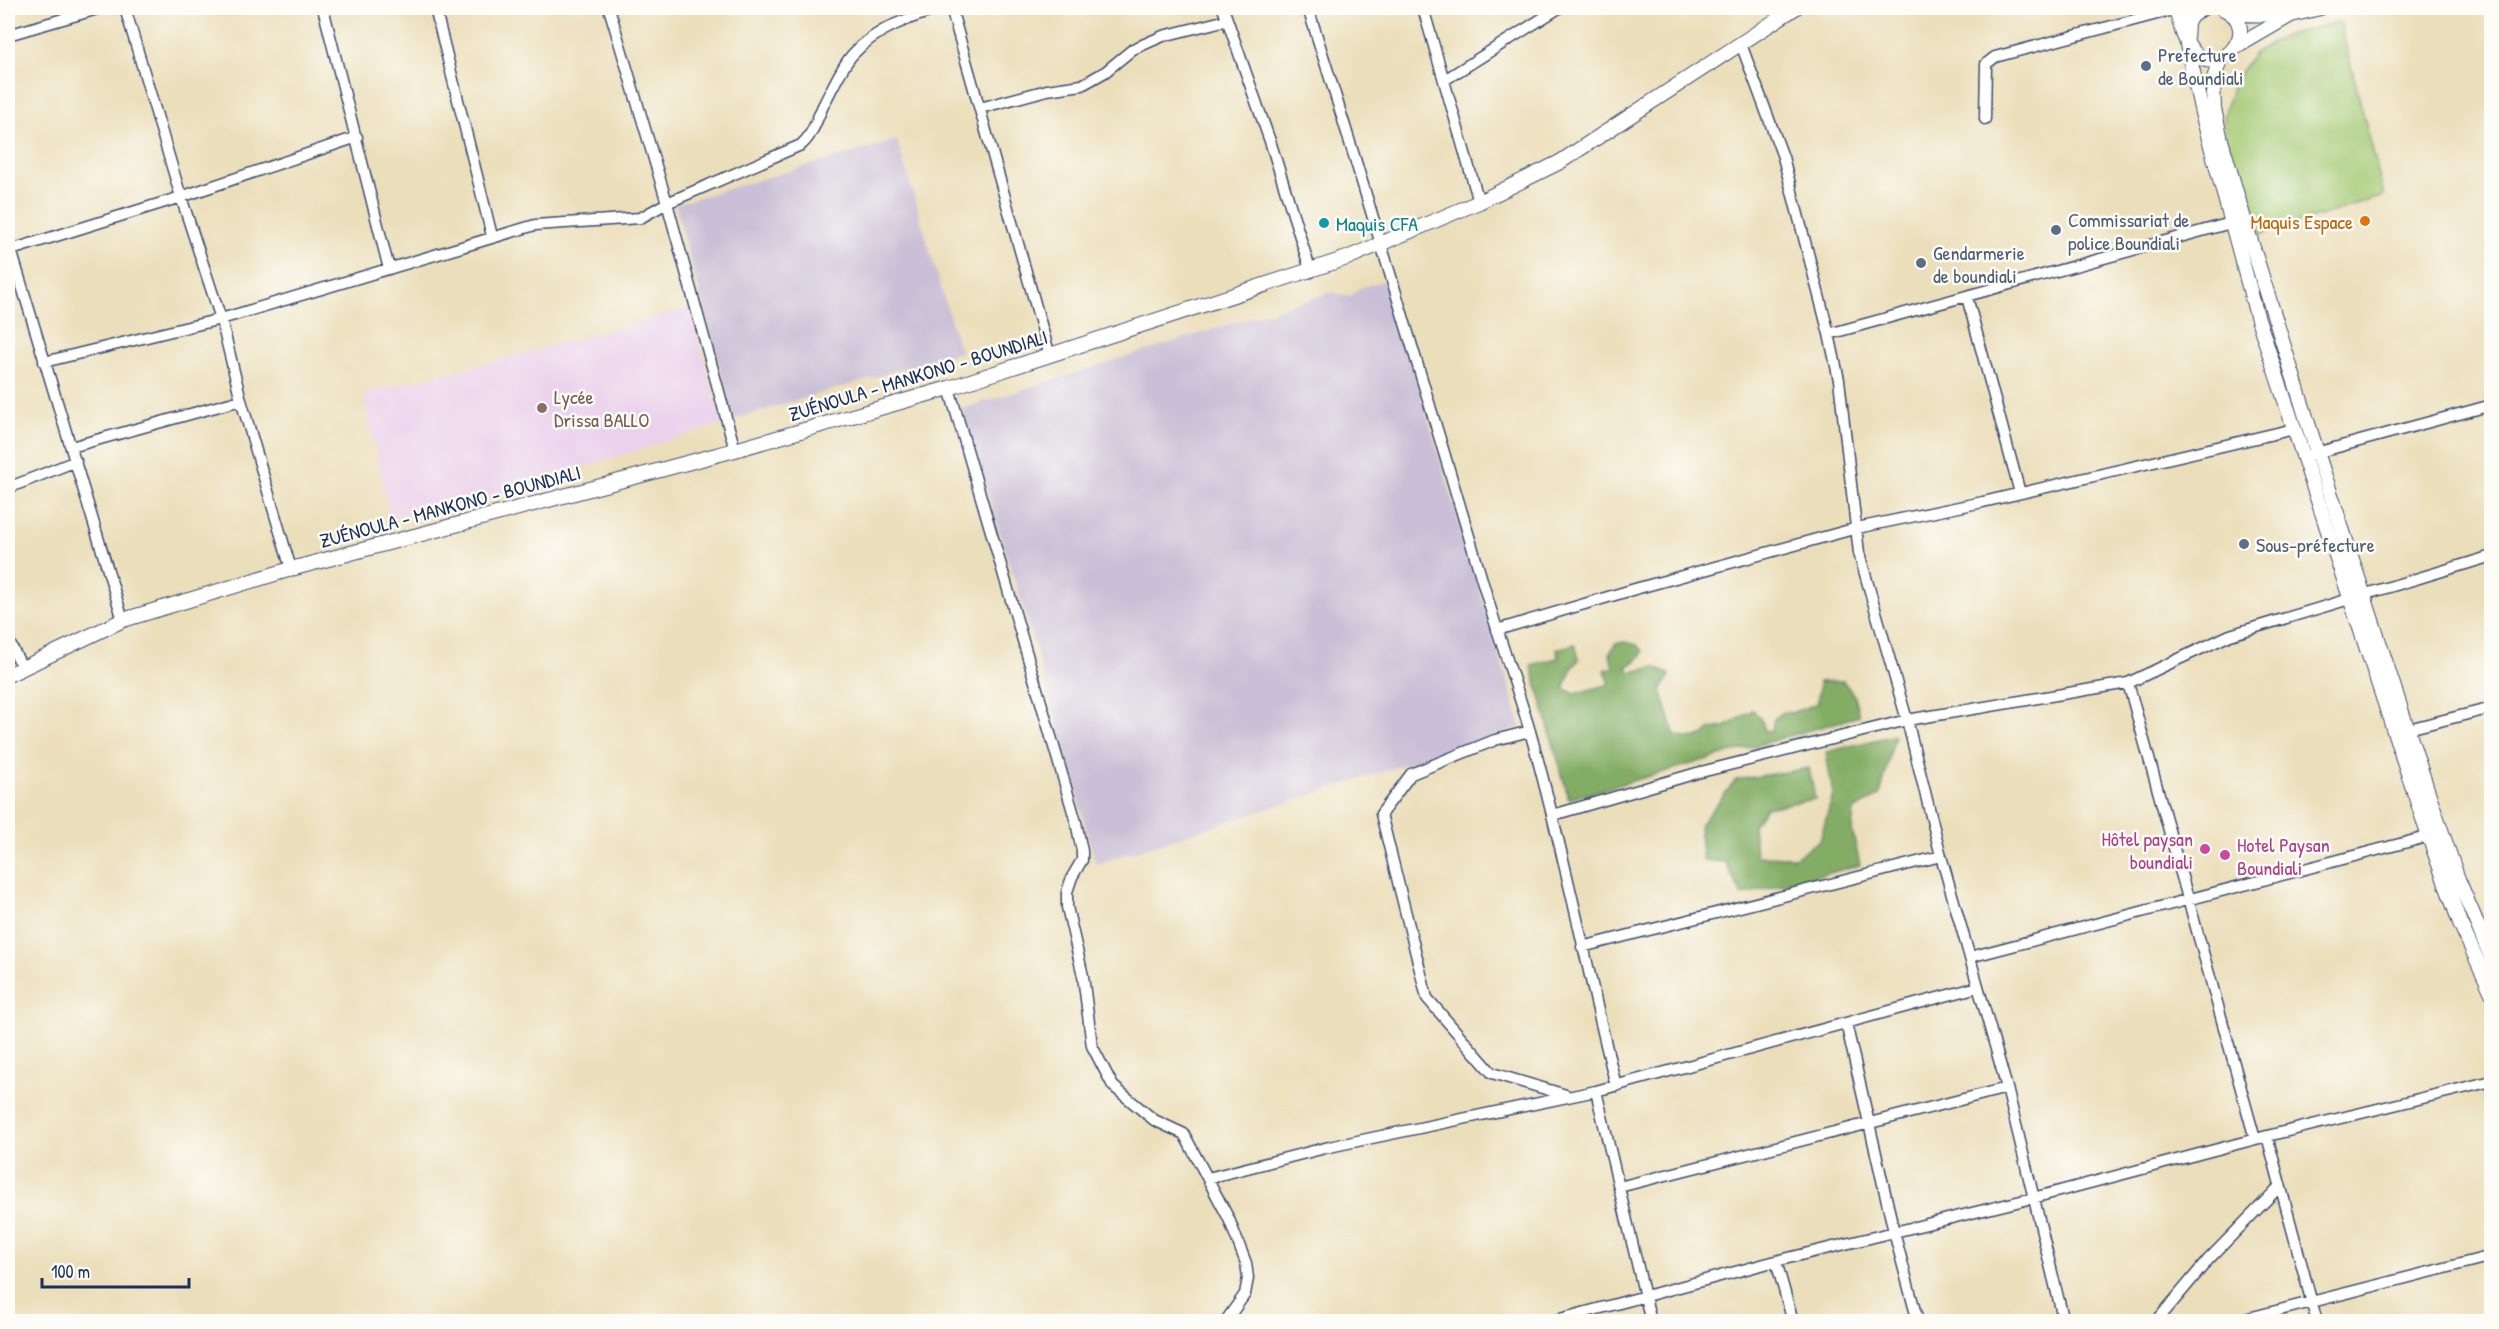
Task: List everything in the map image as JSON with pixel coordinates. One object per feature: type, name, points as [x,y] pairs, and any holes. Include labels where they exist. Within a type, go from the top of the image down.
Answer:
[{"type":"main road","name":"ZUÉNOULA - MANKONO - BOUNDIALI","points":[[8,675],[123,620],[291,568],[735,450],[949,388],[1311,272],[1479,202],[1560,162],[1795,8]]},
{"type":"main road","points":[[2176,8],[2186,40],[2202,113],[2317,452],[2357,595],[2435,835],[2458,879],[2490,955]]},
{"type":"main road","points":[[2203,8],[2191,16],[2187,23],[2186,40],[2195,54],[2203,59],[2220,59]]},
{"type":"main road","points":[[2227,11],[2290,15],[2320,8]]},
{"type":"main road","points":[[2227,11],[2240,30],[2236,47]]},
{"type":"main road","points":[[2290,15],[2220,59],[2213,81],[2214,109],[2220,140],[2257,316],[2303,456],[2408,729],[2460,923],[2492,993]]},
{"type":"street","points":[[8,35],[101,8]]},
{"type":"street","points":[[125,8],[220,319],[241,400],[291,568]]},
{"type":"street","points":[[323,8],[389,269]]},
{"type":"street","points":[[435,8],[492,236]]},
{"type":"street","points":[[609,8],[667,203],[735,450]]},
{"type":"street","points":[[44,362],[220,319],[535,225],[562,221],[640,218],[667,203],[801,146],[810,137],[815,121],[852,55],[874,35],[909,17],[943,8]]},
{"type":"street","points":[[951,8],[1050,356]]},
{"type":"street","points":[[1223,8],[1311,272]]},
{"type":"street","points":[[1308,8],[1382,243],[1497,630],[1530,731],[1553,815],[1616,1086]]},
{"type":"street","points":[[1423,8],[1446,80],[1479,202]]},
{"type":"street","points":[[1446,80],[1559,8]]},
{"type":"street","points":[[1985,119],[1986,64],[1995,57],[2176,8]]},
{"type":"street","points":[[980,108],[1047,90],[1082,85],[1105,72],[1133,49],[1163,36],[1227,20]]},
{"type":"street","points":[[1741,44],[1783,157],[1829,334],[1839,381],[1859,553],[2007,1088],[2064,1322]]},
{"type":"street","points":[[123,620],[76,461],[8,247],[181,197],[357,137]]},
{"type":"street","points":[[1829,334],[2237,221]]},
{"type":"street","points":[[1967,297],[2020,493]]},
{"type":"street","points":[[949,388],[1076,822],[1082,860],[1070,884],[1067,907],[1083,976],[1092,1046],[1113,1086],[1154,1120],[1184,1134],[1229,1219],[1246,1263],[1248,1278],[1245,1294],[1225,1322]]},
{"type":"street","points":[[71,447],[241,400]]},
{"type":"street","points":[[2303,456],[2492,405]]},
{"type":"street","points":[[1497,630],[1635,589],[1857,528],[2020,493],[2294,429]]},
{"type":"street","points":[[8,488],[76,461]]},
{"type":"street","points":[[1553,815],[1696,772],[1907,720],[2128,683],[2230,635],[2492,555]]},
{"type":"street","points":[[8,640],[22,667]]},
{"type":"street","points":[[2128,683],[2255,1139]]},
{"type":"street","points":[[2408,729],[2492,708]]},
{"type":"street","points":[[1530,731],[1495,740],[1411,774],[1381,814],[1427,998],[1492,1073],[1569,1096]]},
{"type":"street","points":[[1970,957],[2435,835]]},
{"type":"street","points":[[1582,947],[1941,856]]},
{"type":"street","points":[[1208,1178],[1329,1148],[1596,1091],[1978,987]]},
{"type":"street","points":[[1846,1023],[1868,1125],[1918,1322]]},
{"type":"street","points":[[1549,1322],[1776,1261],[2492,1081]]},
{"type":"street","points":[[1619,1187],[2007,1088]]},
{"type":"street","points":[[1596,1091],[1651,1322]]},
{"type":"street","points":[[2267,1136],[2279,1187],[2318,1322]]},
{"type":"street","points":[[2156,1322],[2208,1260],[2279,1187]]},
{"type":"street","points":[[2233,1322],[2492,1256]]},
{"type":"street","points":[[1776,1261],[1793,1322]]},
{"type":"shaded area","points":[[897,140],[960,352],[734,419],[675,204]]},
{"type":"shaded area","points":[[1386,280],[1521,727],[1096,864],[1031,633],[962,409],[1332,292],[1350,297],[1359,288]]},
{"type":"shaded area","name":"Lycée Drissa BALLO","points":[[690,308],[722,424],[495,494],[391,518],[363,393],[467,369]]},
{"type":"green space","points":[[2340,22],[2384,196],[2251,237],[2225,149],[2224,116],[2234,81],[2254,53],[2286,35]]},
{"type":"green space","points":[[1625,642],[1637,645],[1643,652],[1627,667],[1630,672],[1655,667],[1670,675],[1661,690],[1675,736],[1687,738],[1703,736],[1711,729],[1725,727],[1753,710],[1762,721],[1765,731],[1772,730],[1774,719],[1783,712],[1791,713],[1818,703],[1819,682],[1843,681],[1854,695],[1859,716],[1569,799],[1531,665],[1558,658],[1557,649],[1575,644],[1579,659],[1571,670],[1564,688],[1574,694],[1610,684],[1605,670],[1613,668],[1610,653],[1615,644]]},
{"type":"green space","points":[[1895,735],[1880,795],[1854,810],[1852,830],[1860,865],[1742,895],[1725,862],[1703,860],[1699,826],[1736,780],[1809,768],[1815,799],[1766,808],[1753,825],[1756,856],[1795,857],[1820,840],[1833,795],[1826,752]]},
{"type":"place","name":"Prefecture de Boundiali","points":[[2146,66]]},
{"type":"place","name":"Maquis Espace","points":[[2365,221]]},
{"type":"place","name":"Maquis CFA","points":[[1324,223]]},
{"type":"place","name":"Commissariat de police Boundiali","points":[[2056,230]]},
{"type":"place","name":"Gendarmerie de boundiali","points":[[1921,263]]},
{"type":"place","name":"Lycée Drissa BALLO","points":[[542,408]]},
{"type":"place","name":"Sous-préfecture","points":[[2244,544]]},
{"type":"place","name":"Hôtel paysan boundiali","points":[[2205,849]]},
{"type":"place","name":"Hotel Paysan Boundiali","points":[[2225,855]]}]
